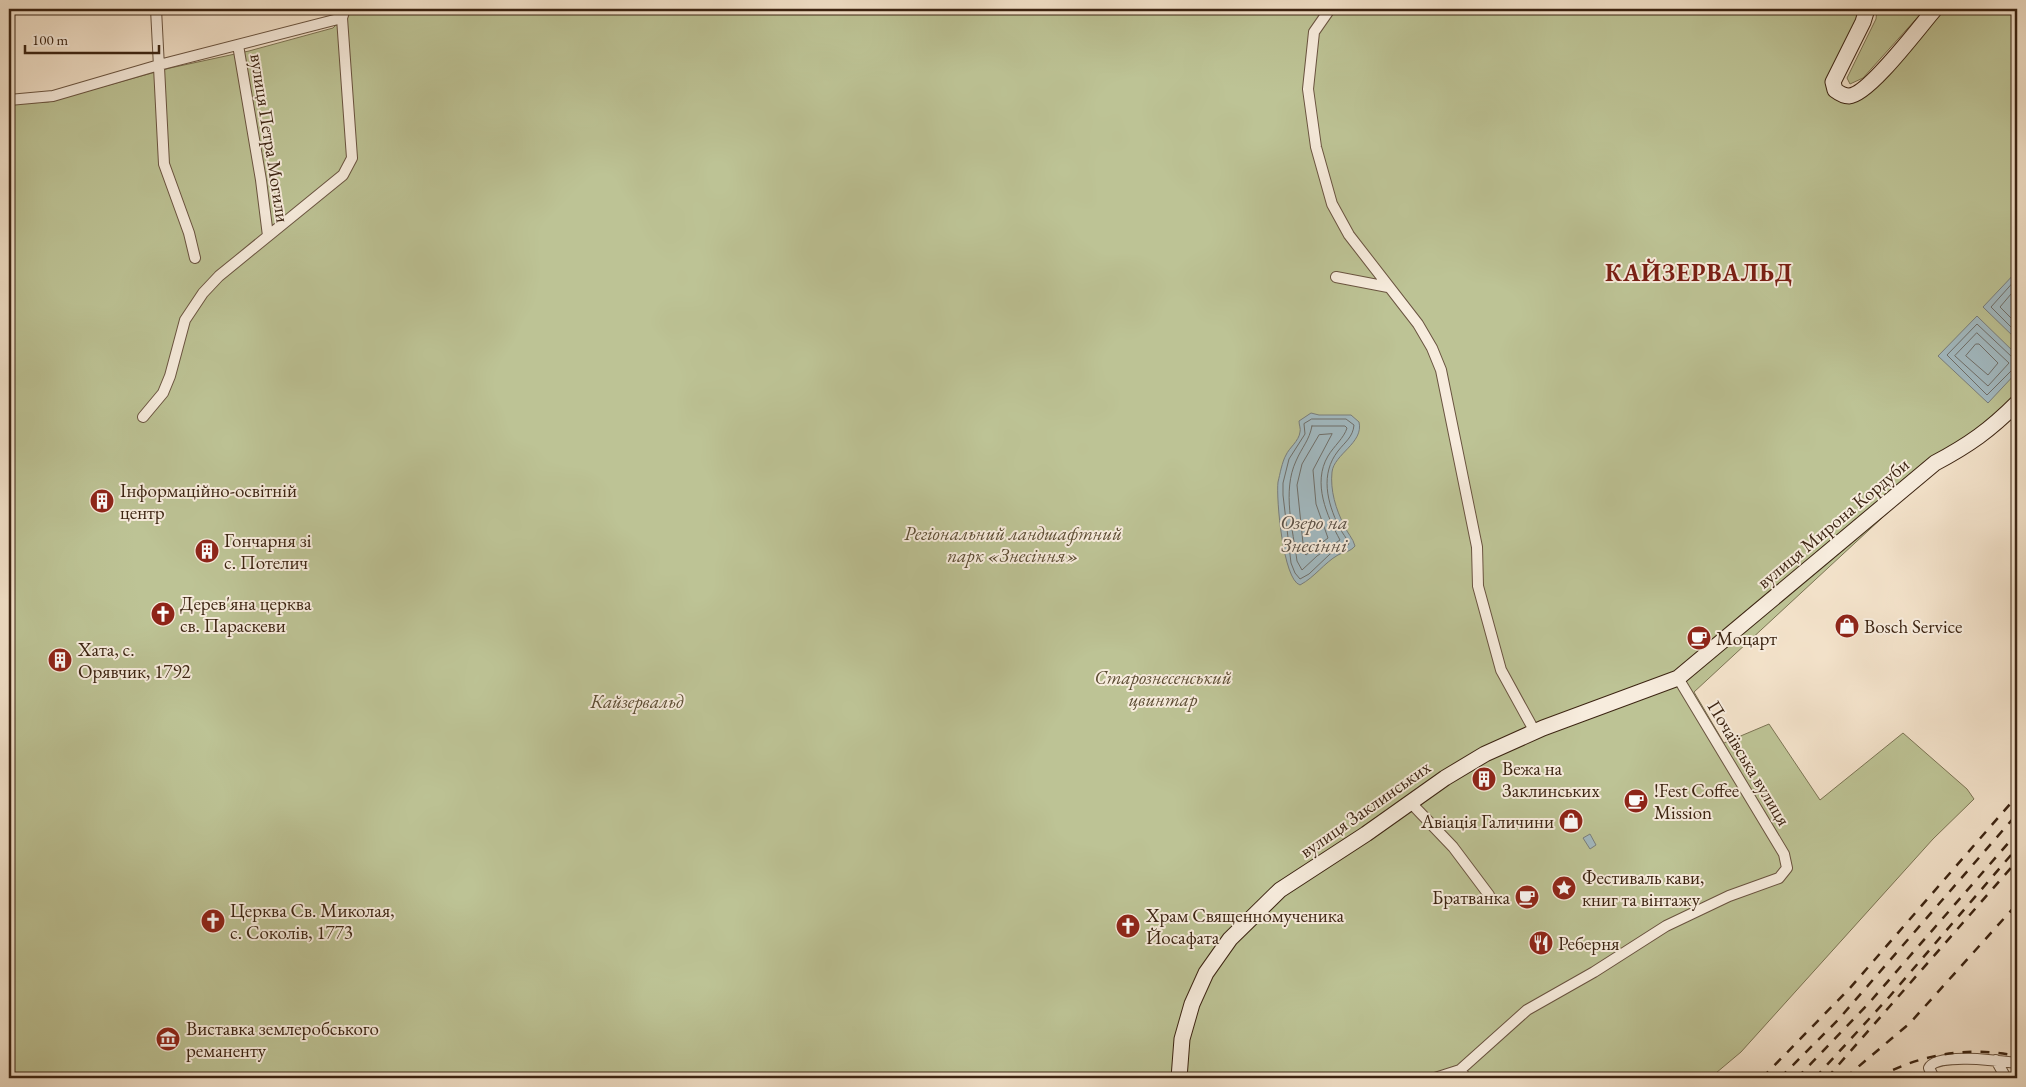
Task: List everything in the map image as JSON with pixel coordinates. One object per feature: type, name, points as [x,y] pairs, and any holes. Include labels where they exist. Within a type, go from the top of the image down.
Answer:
[{"type":"street","points":[[156,9],[164,164],[189,234],[195,258]]},
{"type":"street","points":[[1330,9],[1314,32],[1308,88],[1316,147],[1332,204],[1348,236],[1418,324],[1432,348],[1441,370],[1477,547],[1478,586],[1502,670],[1535,732]]},
{"type":"street","points":[[1867,9],[1864,22],[1852,47],[1838,68],[1833,82],[1835,90],[1842,94],[1852,96],[1861,91],[1879,75],[1935,9]]},
{"type":"street","points":[[9,100],[53,96],[343,13],[352,158],[350,163],[343,175],[219,276],[203,293],[185,320],[170,376],[163,393],[143,417]]},
{"type":"street","name":"вулиця Петра Могили","points":[[238,44],[261,180],[268,236]]},
{"type":"street","points":[[1336,277],[1388,287]]},
{"type":"street","name":"вулиця Мирона Кордуби","points":[[1678,678],[1935,463],[1972,443],[1993,427],[2017,403]]},
{"type":"street","name":"вулиця Заклинських","points":[[1179,1078],[1182,1039],[1192,1004],[1206,973],[1230,939],[1280,890],[1485,754],[1535,732],[1678,678]]},
{"type":"street","name":"Почаївська вулиця","points":[[1463,1074],[1527,1010],[1594,972],[1666,926],[1729,896],[1779,878],[1787,868],[1784,854],[1678,678]]},
{"type":"street","points":[[1410,802],[1453,847],[1489,895]]},
{"type":"street","points":[[1934,1078],[1928,1068],[1933,1063],[1963,1058],[1996,1060],[2017,1064]]},
{"type":"street","points":[[1996,1060],[2006,1078]]},
{"type":"street","points":[[1436,1078],[1463,1074]]},
{"type":"green space","name":"Регіональний ландшафтний парк «Знесіння»","points":[[352,9],[1863,9],[1830,73],[1849,99],[1938,9],[2017,9],[2017,393],[1694,692],[1724,743],[1769,724],[1820,800],[1903,733],[1967,789],[1974,799],[1933,839],[1741,1052],[1710,1078],[9,1078],[9,104],[48,102],[170,68],[249,51],[333,28]]},
{"type":"green space","points":[[1877,9],[1925,9],[1863,78],[1850,84],[1847,78],[1876,19]]},
{"type":"water","points":[[2017,271],[2017,340],[1983,307]]},
{"type":"water","points":[[1977,316],[2017,355],[2017,372],[1988,403],[1938,356]]},
{"type":"water","name":"Озеро на Знесінні","points":[[1311,413],[1319,415],[1351,415],[1359,422],[1357,436],[1338,460],[1332,472],[1336,506],[1355,546],[1349,551],[1333,558],[1300,585],[1294,580],[1285,554],[1278,504],[1278,482],[1287,452],[1299,435],[1299,421]]},
{"type":"water","points":[[1590,834],[1596,845],[1590,849],[1583,838]]},
{"type":"railway","points":[[1762,1078],[1850,988],[2017,796]]},
{"type":"railway","points":[[1780,1078],[1838,1020],[2017,814]]},
{"type":"railway","points":[[1797,1078],[1869,1003],[2017,833]]},
{"type":"railway","points":[[1815,1078],[1890,996],[2017,848]]},
{"type":"railway","points":[[1827,1078],[2017,861]]},
{"type":"railway","points":[[1845,1078],[1910,1023],[2017,904]]},
{"type":"railway","points":[[1877,1078],[1910,1063],[1945,1054],[1980,1052],[2017,1056]]},
{"type":"place","name":"Інформаційно-освітній центр","points":[[102,501]]},
{"type":"place","name":"Гончарня зі с. Потелич","points":[[207,551]]},
{"type":"place","name":"Дерев'яна церква св. Параскеви","points":[[163,614]]},
{"type":"place","name":"Bosch Service","points":[[1847,626]]},
{"type":"place","name":"Моцарт","points":[[1699,638]]},
{"type":"place","name":"Хата, с. Орявчик, 1792","points":[[60,660]]},
{"type":"place","name":"Вежа на Заклинських","points":[[1484,779]]},
{"type":"place","name":"!Fest Coffee Mission","points":[[1636,801]]},
{"type":"place","name":"Авіація Галичини","points":[[1571,821]]},
{"type":"place","name":"Фестиваль кави, книг та вінтажу","points":[[1564,888]]},
{"type":"place","name":"Братванка","points":[[1527,897]]},
{"type":"place","name":"Церква Св. Миколая, с. Соколів, 1773","points":[[213,921]]},
{"type":"place","name":"Храм Священномученика Йосафата","points":[[1128,926]]},
{"type":"place","name":"Реберня","points":[[1541,943]]},
{"type":"place","name":"Виставка землеробського реманенту","points":[[168,1039]]},
{"type":"district","name":"КАЙЗЕРВАЛЬД","points":[[1699,272]]},
{"type":"park label","name":"Старознесенський цвинтар","points":[[1163,688]]},
{"type":"park label","name":"Кайзервальд","points":[[637,701]]}]
